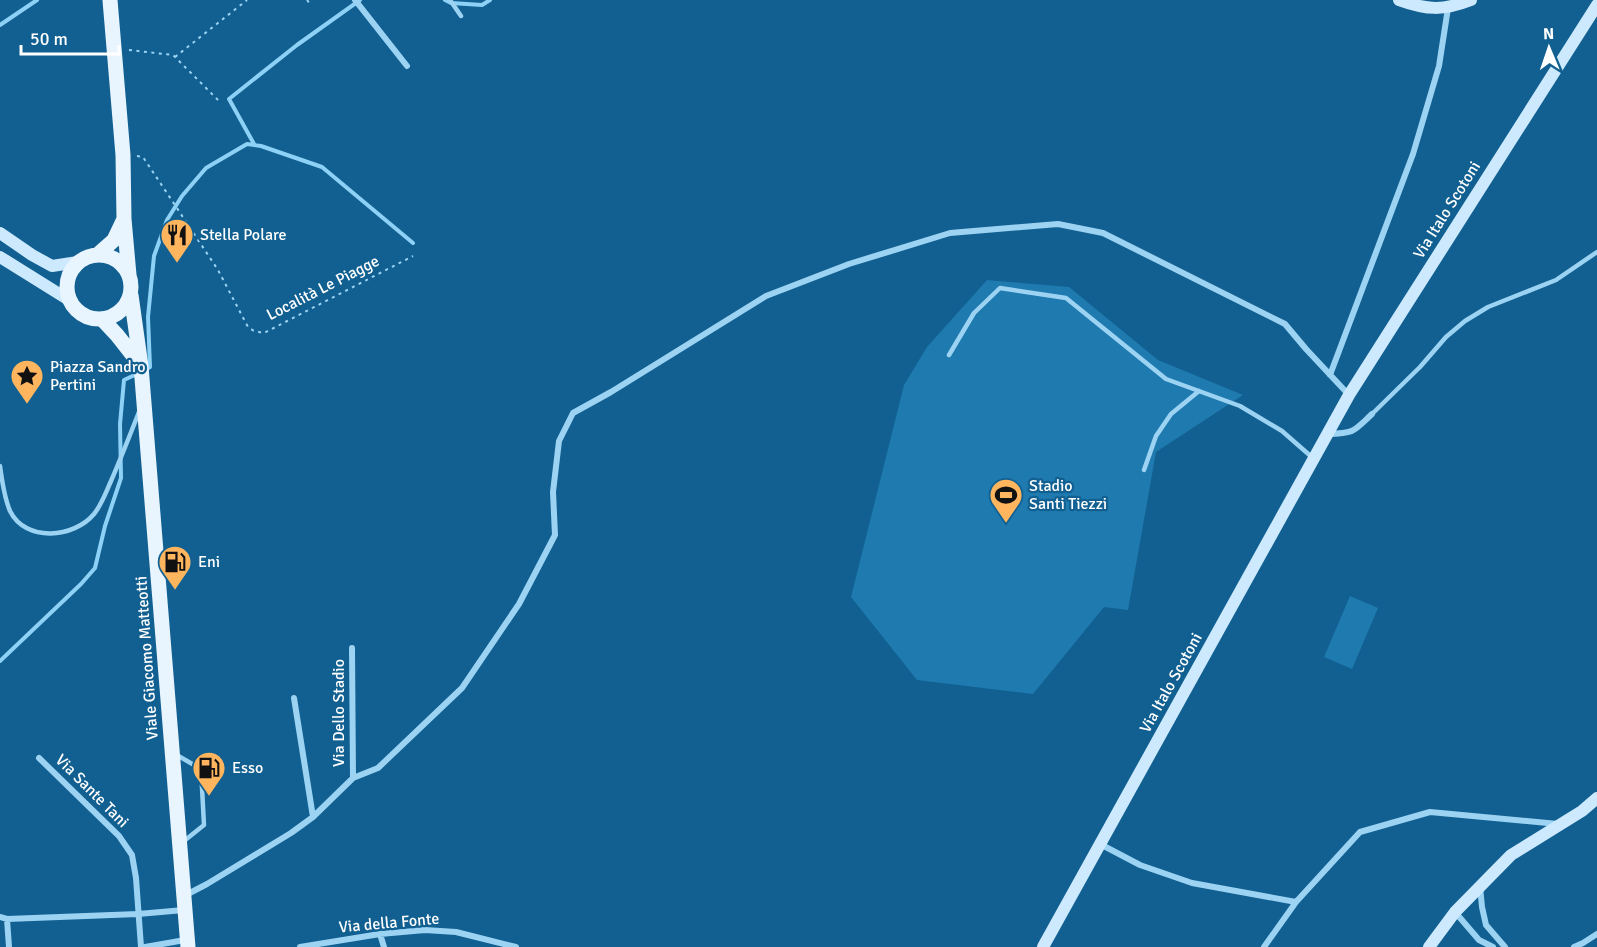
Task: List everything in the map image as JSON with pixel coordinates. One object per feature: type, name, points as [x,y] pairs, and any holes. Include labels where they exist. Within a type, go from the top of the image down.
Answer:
[{"type":"main road","name":"Viale Giacomo Matteotti","points":[[110,0],[123,155],[124,219],[141,366],[187,943]]},
{"type":"main road","points":[[97,255],[114,240],[124,219]]},
{"type":"main road","points":[[129,275],[124,266],[107,256],[87,257],[71,270],[67,290],[69,300],[82,315],[102,320],[120,312],[131,295]]},
{"type":"main road","points":[[102,320],[141,366]]},
{"type":"street","points":[[355,0],[407,66]]},
{"type":"street","points":[[1399,0],[1422,7],[1448,8],[1471,0]]},
{"type":"street","name":"Via Italo Scotoni","points":[[1043,947],[1349,395],[1597,5]]},
{"type":"street","points":[[1330,375],[1413,153],[1439,66],[1448,8]]},
{"type":"street","points":[[9,947],[3,918],[138,914],[184,903],[207,884],[314,817],[353,778],[378,768],[462,688],[519,604],[555,535],[553,492],[559,441],[573,413],[766,296],[849,264],[950,233],[1058,224],[1103,233],[1285,324],[1349,395]]},
{"type":"street","points":[[0,233],[52,266],[78,262]]},
{"type":"street","points":[[0,256],[69,300]]},
{"type":"street","points":[[1327,434],[1354,431],[1372,414]]},
{"type":"street","name":"Via Dello Stadio","points":[[352,648],[353,778]]},
{"type":"street","name":"Via Dello Stadio","points":[[294,698],[314,817]]},
{"type":"street","name":"Via Sante Tani","points":[[39,758],[119,836],[132,855],[143,947]]},
{"type":"street","points":[[1429,947],[1455,912],[1511,855],[1582,811],[1597,798]]},
{"type":"street","points":[[1264,947],[1296,902],[1360,832],[1430,812],[1561,824]]},
{"type":"street","points":[[1100,844],[1140,865],[1192,883],[1296,902]]},
{"type":"street","points":[[1480,886],[1486,925],[1505,947]]},
{"type":"street","points":[[1455,912],[1479,940],[1493,947]]},
{"type":"street","name":"Via della Fonte","points":[[300,947],[380,934],[425,930],[456,932],[516,947]]},
{"type":"street","points":[[380,934],[384,947]]},
{"type":"street","points":[[1574,947],[1597,934]]},
{"type":"street","points":[[143,947],[187,943]]},
{"type":"lane","points":[[450,0],[461,16]]},
{"type":"lane","points":[[1372,414],[1420,367],[1446,337],[1465,321],[1488,307],[1556,280],[1597,252]]},
{"type":"lane","points":[[949,356],[974,313],[1000,288],[1066,298],[1166,379],[1240,406],[1282,430],[1314,459]]},
{"type":"lane","points":[[1144,470],[1155,436],[1171,414],[1199,391]]},
{"type":"lane","points":[[0,466],[2,485],[10,512],[18,522],[29,530],[43,533],[56,534],[70,531],[93,514],[102,500],[144,401]]},
{"type":"lane","points":[[172,753],[201,769],[204,825],[180,844]]},
{"type":"path","points":[[176,57],[248,0]]},
{"type":"path","points":[[307,0],[310,4]]},
{"type":"path","points":[[114,49],[173,55],[222,103]]},
{"type":"path","name":"Località Le Piagge","points":[[123,155],[143,157],[218,270],[248,327],[254,331],[264,333],[413,256]]},
{"type":"shaded area","name":"Stadio Santi Tiezzi","points":[[987,280],[1069,287],[1158,360],[1243,395],[1156,452],[1128,610],[1104,607],[1033,694],[917,680],[851,597],[904,385],[927,347]]},
{"type":"shaded area","points":[[1350,596],[1378,608],[1352,669],[1324,657]]},
{"type":"waterway","points":[[0,25],[37,0]]},
{"type":"waterway","points":[[254,144],[229,99],[297,45],[360,0]]},
{"type":"waterway","points":[[445,0],[451,3],[482,5],[490,0]]},
{"type":"waterway","points":[[145,370],[150,367],[148,317],[154,256],[167,220],[182,196],[206,168],[247,144],[261,146],[322,167],[413,243]]},
{"type":"waterway","points":[[0,661],[95,568],[105,526],[121,478],[120,424],[124,380],[139,373]]},
{"type":"place","name":"Stella Polare","points":[[177,264]]},
{"type":"place","name":"Piazza Sandro Pertini","points":[[27,405]]},
{"type":"place","name":"Stadio Santi Tiezzi","points":[[1006,524]]},
{"type":"place","name":"Eni","points":[[175,591]]},
{"type":"place","name":"Esso","points":[[209,797]]}]
